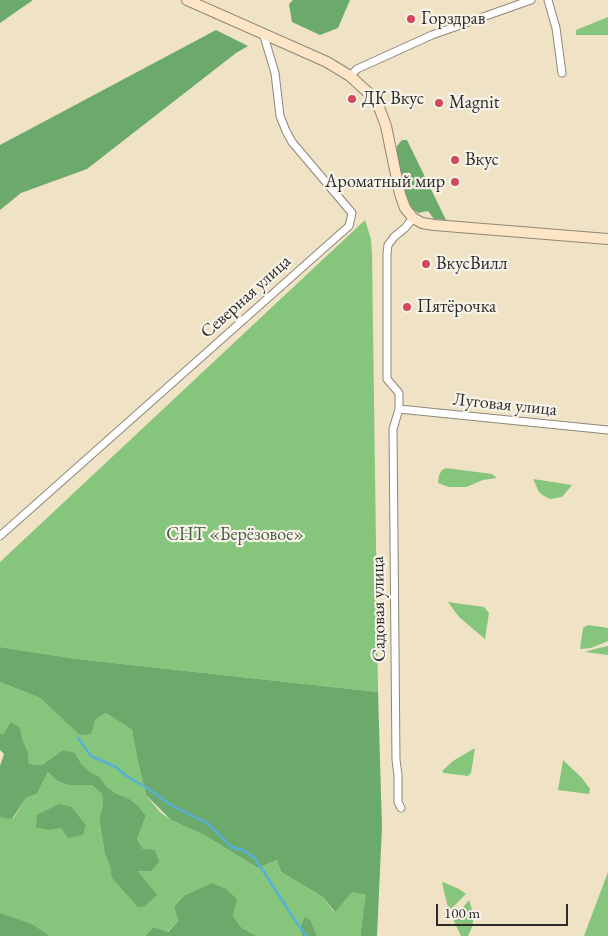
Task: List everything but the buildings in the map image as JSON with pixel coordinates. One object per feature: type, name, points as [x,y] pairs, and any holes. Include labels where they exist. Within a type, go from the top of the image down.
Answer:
[{"type":"street","points":[[187,0],[327,62],[350,76],[374,98],[386,126],[400,194],[413,218],[422,223],[434,225],[608,239]]},
{"type":"street","points":[[350,76],[357,70],[432,34],[530,0]]},
{"type":"street","points":[[548,0],[556,28],[562,73]]},
{"type":"street","name":"Северная улица","points":[[0,536],[349,226],[352,213],[292,142],[286,131],[280,116],[276,72],[263,34]]},
{"type":"street","points":[[399,409],[399,393],[387,379],[387,254],[388,245],[413,218]]},
{"type":"street","name":"Луговая улица","points":[[399,409],[608,430]]},
{"type":"street","name":"Садовая улица","points":[[399,409],[393,429],[396,760],[398,802],[401,808]]},
{"type":"green space","points":[[0,0],[33,0],[0,23]]},
{"type":"green space","points":[[293,0],[350,0],[338,28],[320,35],[292,22],[289,4]]},
{"type":"green space","points":[[608,17],[608,35],[576,35],[576,30]]},
{"type":"green space","points":[[216,30],[248,46],[236,53],[87,169],[21,193],[0,210],[0,145]]},
{"type":"green space","points":[[402,140],[407,140],[446,220],[434,219],[428,211],[418,213],[412,208],[405,195],[397,152],[397,146]]},
{"type":"green space","name":"СНТ «Берёзовое»","points":[[365,220],[371,239],[372,254],[378,692],[77,659],[0,647],[0,562]]},
{"type":"green space","points":[[446,468],[492,474],[497,478],[483,480],[466,487],[449,487],[438,483],[439,475]]},
{"type":"green space","points":[[533,479],[572,485],[562,497],[550,499],[539,492]]},
{"type":"green space","points":[[448,602],[484,607],[489,613],[485,639],[459,617]]},
{"type":"green space","points":[[588,625],[608,628],[608,641],[591,648],[580,649],[583,628]]},
{"type":"green space","points":[[608,646],[608,655],[585,652],[599,648]]},
{"type":"green space","points":[[0,647],[77,659],[378,692],[382,827],[377,936],[361,936],[366,895],[352,892],[335,912],[323,897],[281,872],[277,860],[258,868],[204,835],[171,820],[146,795],[132,730],[106,713],[95,720],[91,734],[80,735],[40,698],[0,682]]},
{"type":"green space","points":[[0,682],[40,698],[80,734],[106,713],[132,730],[146,795],[160,812],[171,820],[204,835],[258,868],[277,860],[281,872],[323,897],[334,912],[352,892],[367,895],[361,936],[317,936],[304,917],[300,929],[302,936],[257,936],[242,928],[233,916],[184,896],[174,906],[178,921],[167,932],[153,927],[145,936],[50,936],[34,925],[3,916],[0,913],[0,815],[13,819],[26,798],[37,794],[48,772],[57,781],[68,785],[92,785],[102,794],[103,806],[99,818],[105,855],[113,878],[152,891],[138,871],[143,849],[137,839],[146,816],[128,798],[117,794],[107,787],[100,777],[90,772],[63,750],[42,765],[29,764],[28,752],[20,728],[0,734]],"holes":[[[72,807],[86,825],[68,837],[62,828]]]},
{"type":"green space","points":[[11,722],[20,728],[28,752],[29,764],[42,765],[63,750],[75,753],[81,764],[90,772],[100,777],[107,787],[117,794],[128,798],[146,816],[137,839],[143,849],[155,850],[159,862],[151,871],[138,871],[157,895],[145,906],[138,907],[112,878],[110,866],[105,855],[99,818],[103,806],[102,794],[92,785],[68,785],[57,781],[48,772],[37,794],[26,798],[12,819],[0,817],[0,766],[4,754],[0,750],[0,734],[4,733]]},
{"type":"green space","points":[[475,748],[471,773],[468,776],[444,773],[442,771],[453,761]]},
{"type":"green space","points":[[563,760],[582,778],[590,789],[589,794],[558,790]]},
{"type":"green space","points":[[59,804],[72,807],[86,825],[83,835],[68,838],[61,828],[49,830],[36,827],[37,815]]},
{"type":"green space","points":[[608,872],[608,936],[584,936]]},
{"type":"green space","points":[[212,883],[226,889],[237,899],[233,916],[242,928],[257,936],[145,936],[153,927],[168,932],[178,921],[174,906],[184,896]]},
{"type":"green space","points":[[442,883],[466,894],[449,911]]},
{"type":"green space","points":[[469,900],[474,916],[472,927],[468,936],[461,936],[453,919]]},
{"type":"green space","points":[[0,913],[34,925],[50,936],[0,936]]},
{"type":"green space","points":[[304,917],[310,920],[317,936],[302,936],[300,929]]},
{"type":"waterway","points":[[78,738],[91,756],[116,767],[126,776],[149,789],[171,805],[207,823],[231,847],[243,850],[255,858],[307,936]]},
{"type":"place","name":"Горздрав","points":[[411,19]]},
{"type":"place","name":"ДК Вкус","points":[[352,99]]},
{"type":"place","name":"Magnit","points":[[439,103]]},
{"type":"place","name":"Вкус","points":[[455,160]]},
{"type":"place","name":"Ароматный мир","points":[[455,182]]},
{"type":"place","name":"ВкусВилл","points":[[426,264]]},
{"type":"place","name":"Пятёрочка","points":[[407,307]]}]
